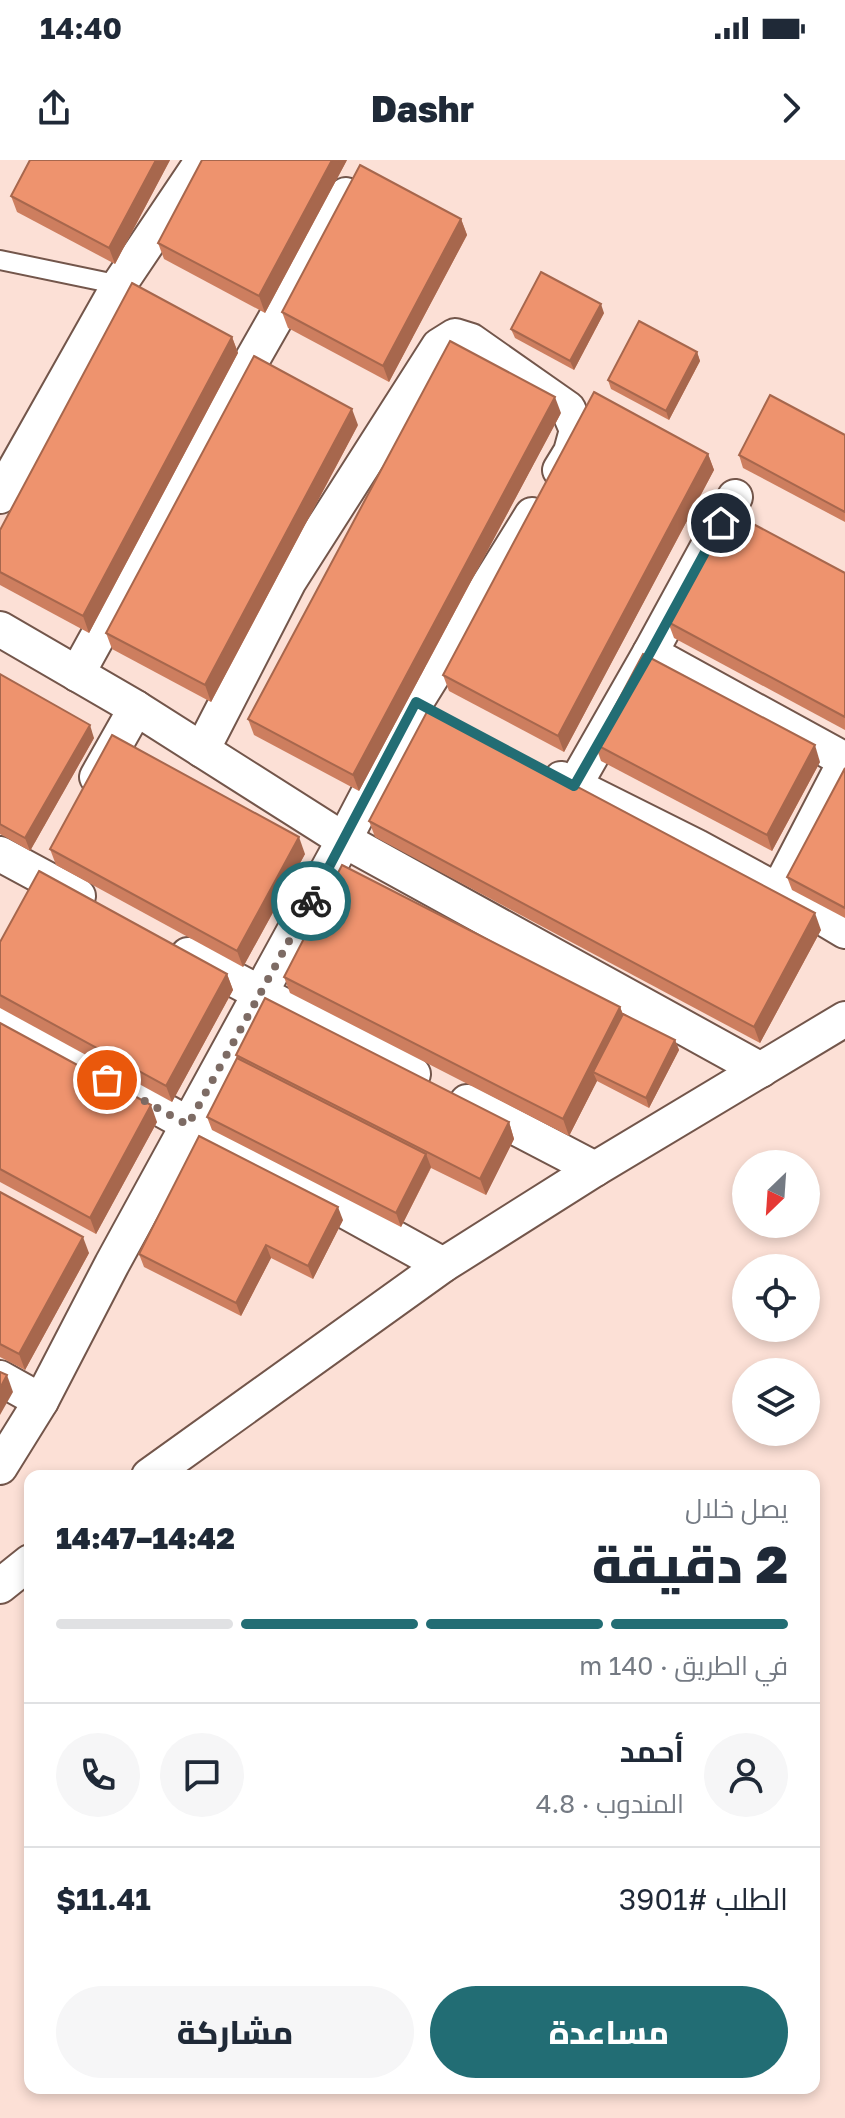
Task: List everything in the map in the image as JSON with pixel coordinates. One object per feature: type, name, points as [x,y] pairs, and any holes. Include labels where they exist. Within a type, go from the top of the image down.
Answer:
[{"type":"street","points":[[0,496],[131,289],[203,160]]},
{"type":"street","points":[[77,674],[246,353],[358,174]]},
{"type":"street","points":[[0,1467],[41,1401],[100,1257],[188,1125],[344,840],[429,709],[571,452],[577,430],[568,409],[471,341],[455,336],[439,346],[289,581],[202,750]]},
{"type":"street","points":[[574,786],[735,497]]},
{"type":"street","points":[[0,629],[136,708],[344,840],[626,984],[761,1070]]},
{"type":"street","points":[[650,653],[845,761],[778,891]]},
{"type":"street","points":[[85,799],[136,708]]},
{"type":"street","points":[[534,765],[694,854],[778,891],[845,931]]},
{"type":"street","points":[[0,854],[110,913]]},
{"type":"street","points":[[165,943],[595,1169]]},
{"type":"street","points":[[157,1470],[443,1265],[595,1169],[845,1019]]},
{"type":"street","points":[[0,1020],[443,1265]]},
{"type":"street","points":[[0,1378],[41,1401]]},
{"type":"street","points":[[0,1586],[24,1567]]},
{"type":"lane","points":[[0,260],[131,289]]},
{"type":"building","points":[[30,160],[156,160],[109,248],[11,196]]},
{"type":"building","points":[[202,160],[332,160],[259,296],[158,243]]},
{"type":"building","points":[[360,165],[461,219],[383,366],[282,312]]},
{"type":"building","points":[[541,272],[601,304],[570,361],[511,329]]},
{"type":"building","points":[[132,283],[232,337],[83,616],[0,572],[0,530]]},
{"type":"building","points":[[639,321],[697,352],[666,411],[608,380]]},
{"type":"building","points":[[450,341],[555,397],[353,775],[248,719]]},
{"type":"building","points":[[254,356],[352,409],[205,685],[106,633]]},
{"type":"building","points":[[594,392],[708,454],[558,736],[443,675]]},
{"type":"building","points":[[770,395],[845,435],[845,512],[739,455]]},
{"type":"building","points":[[727,510],[845,573],[845,717],[668,622]]},
{"type":"building","points":[[643,654],[815,745],[767,835],[595,744]]},
{"type":"building","points":[[0,674],[90,725],[25,838],[0,824]]},
{"type":"building","points":[[429,708],[815,913],[754,1027],[369,821]]},
{"type":"building","points":[[112,735],[299,837],[237,951],[50,849]]},
{"type":"building","points":[[845,768],[845,908],[787,877]]},
{"type":"building","points":[[342,865],[620,1007],[563,1119],[284,977]]},
{"type":"building","points":[[39,871],[227,974],[166,1086],[0,995],[0,942]]},
{"type":"building","points":[[265,998],[509,1122],[480,1179],[236,1055]]},
{"type":"building","points":[[623,1014],[675,1040],[646,1098],[593,1072]]},
{"type":"building","points":[[0,1023],[151,1105],[90,1218],[0,1169]]},
{"type":"building","points":[[237,1058],[426,1154],[396,1213],[207,1117]]},
{"type":"building","points":[[199,1136],[338,1207],[308,1266],[266,1245],[236,1303],[139,1254]]},
{"type":"building","points":[[0,1192],[83,1237],[19,1354],[0,1344]]},
{"type":"building","points":[[0,1372],[7,1375],[0,1388]]},
{"type":"way so far","points":[[107,1080],[188,1125],[311,901]]},
{"type":"route","points":[[311,901],[416,702],[574,786],[721,523]]}]
